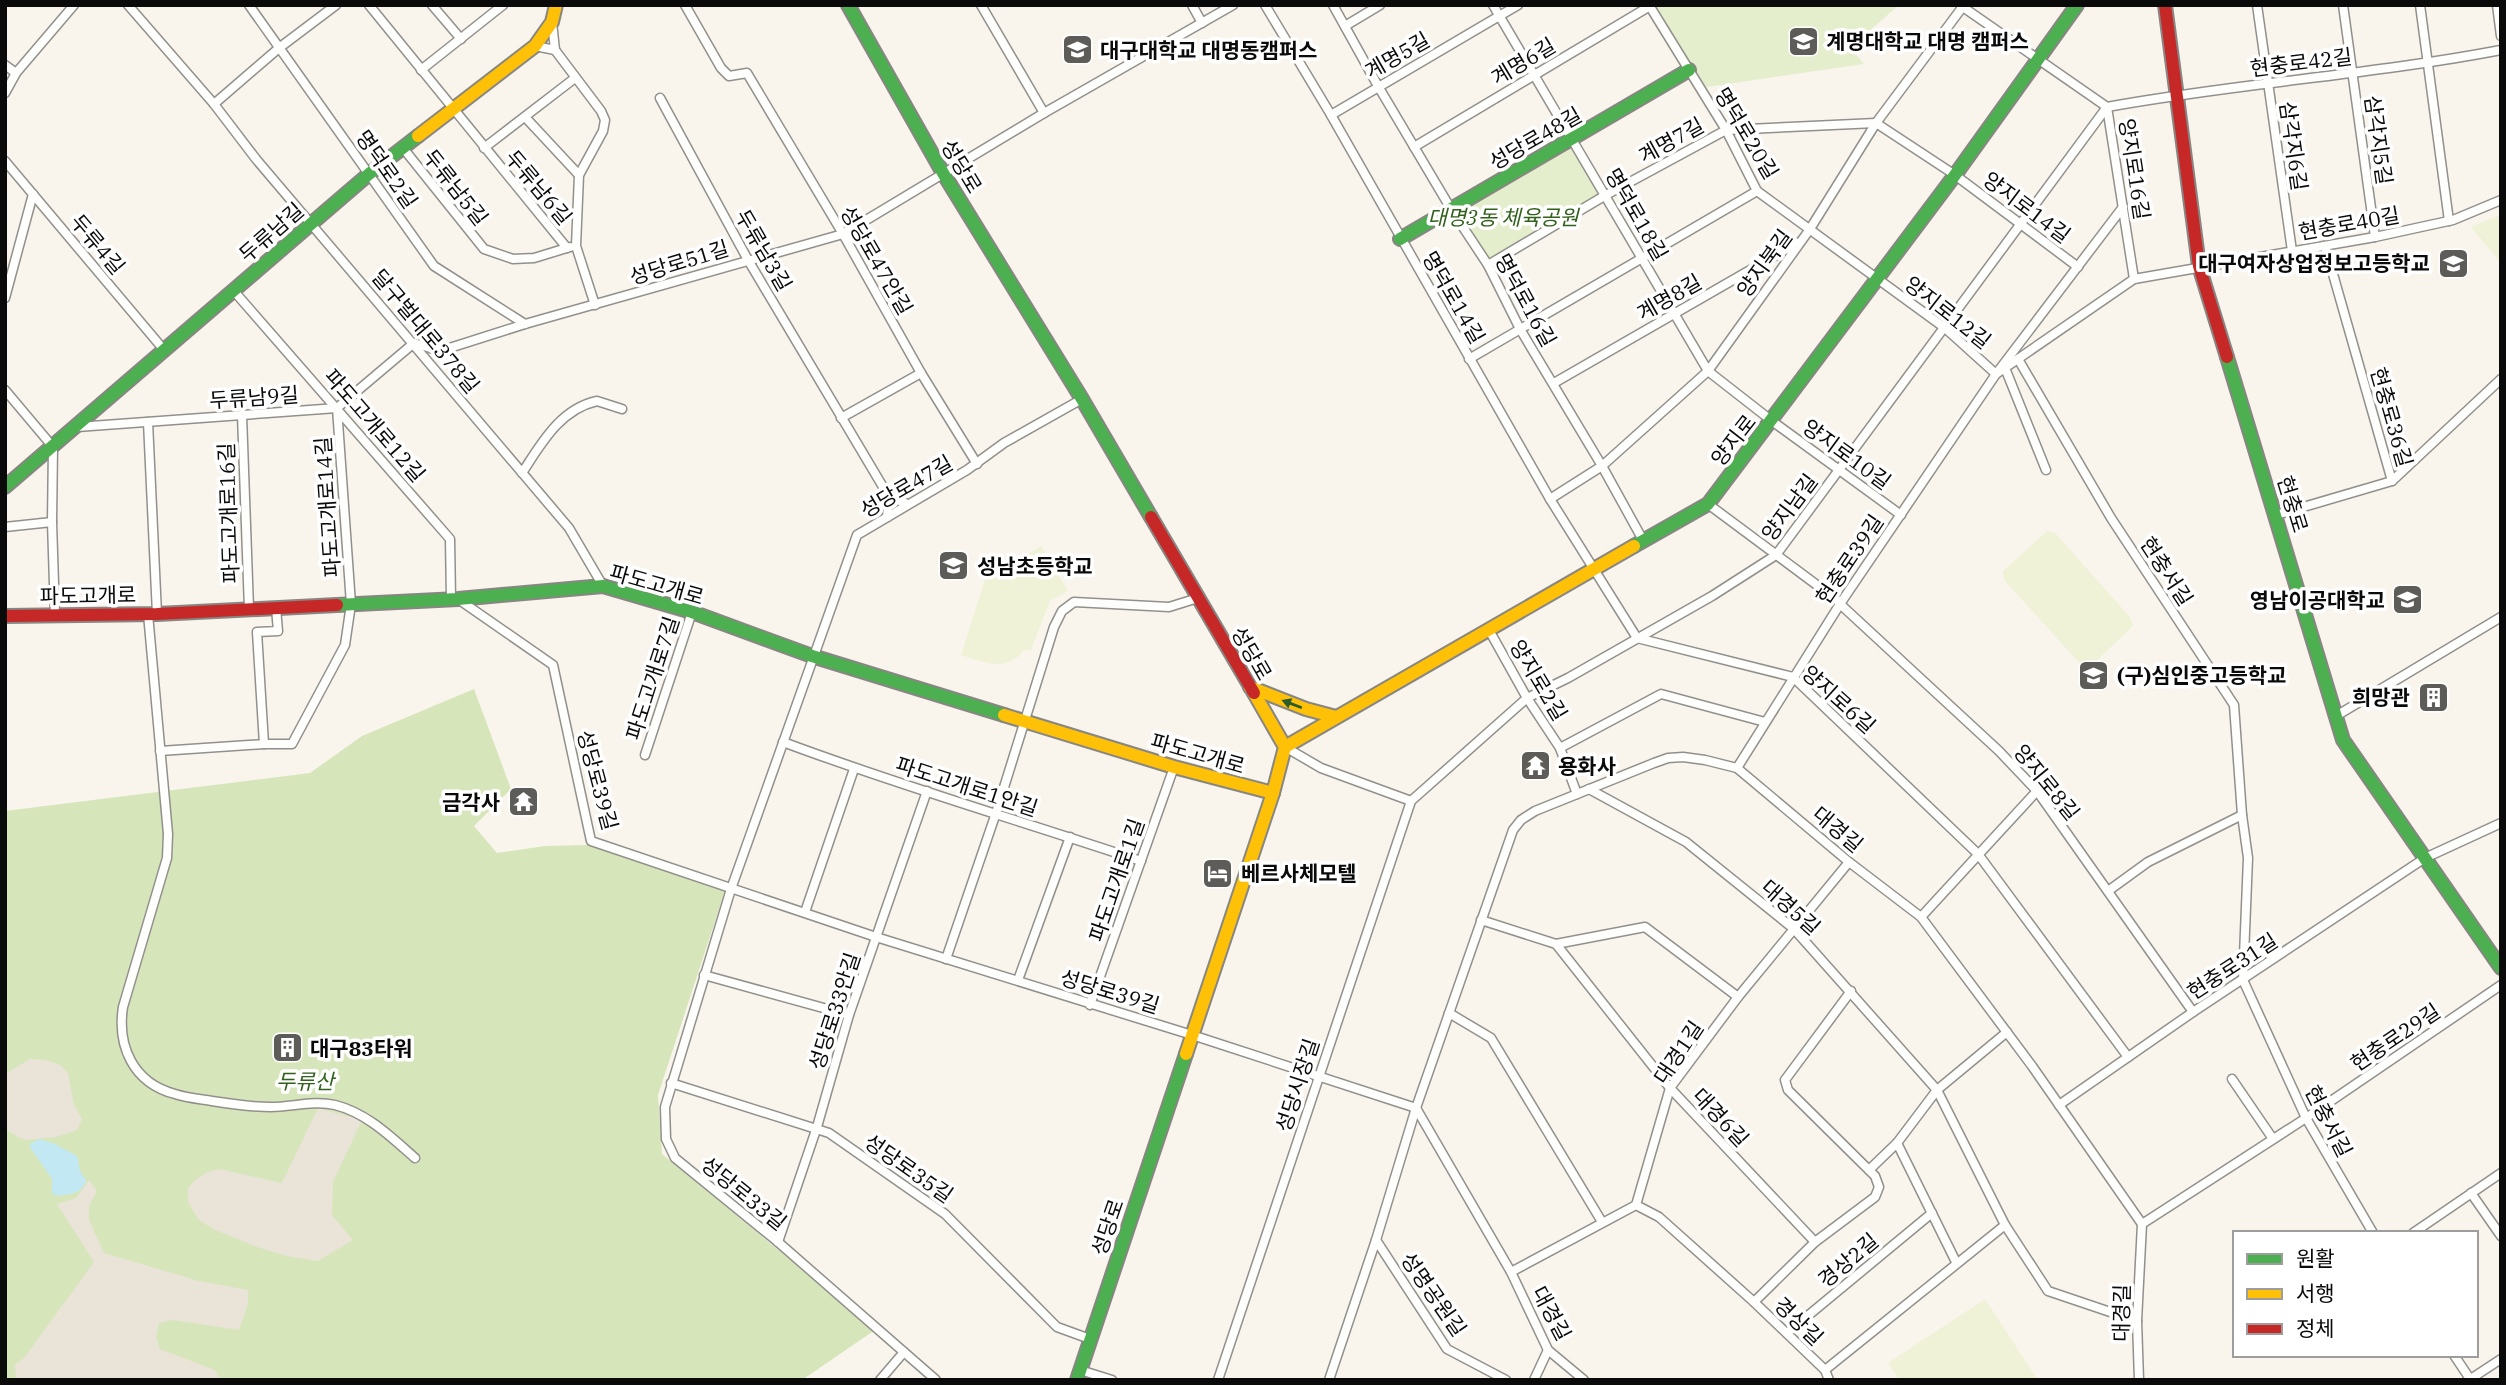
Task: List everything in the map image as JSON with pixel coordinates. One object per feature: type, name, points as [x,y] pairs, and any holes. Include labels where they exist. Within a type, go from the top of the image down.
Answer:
[{"type":"main road","name":"두류남길","points":[[5,487],[369,174],[535,46],[552,22],[556,5]]},
{"type":"main road","name":"성당로","points":[[848,5],[943,173],[1082,399],[1285,747],[1273,793],[1078,1375]]},
{"type":"main road","name":"양지로","points":[[1285,747],[1708,504],[1955,175],[2077,5]]},
{"type":"main road","name":"현충로","points":[[2165,5],[2200,268],[2343,740],[2501,968]]},
{"type":"main road","name":"성당로48길","points":[[1400,239],[1689,70]]},
{"type":"main road","name":"파도고개로","points":[[5,616],[153,614],[276,608],[455,599],[603,586],[692,612],[812,656],[1174,767],[1273,793]]},
{"type":"main road","points":[[1250,687],[1306,709],[1336,717]]},
{"type":"street","points":[[5,93],[16,73],[74,5]]},
{"type":"street","name":"달구벌대로378길","points":[[128,5],[569,528],[603,586]]},
{"type":"street","name":"명덕로2길","points":[[249,5],[434,266],[525,324]]},
{"type":"street","points":[[214,104],[279,48],[336,5]]},
{"type":"street","name":"두류남6길","points":[[369,5],[484,148],[572,247],[595,305]]},
{"type":"street","points":[[432,5],[461,40]]},
{"type":"street","name":"성당로47안길","points":[[685,5],[721,68],[729,76],[747,73],[843,234],[921,373],[977,464]]},
{"type":"street","points":[[981,5],[1044,113]]},
{"type":"street","points":[[1192,5],[1202,23]]},
{"type":"street","name":"성당로51길","points":[[414,344],[440,351],[525,324],[843,234],[1044,113],[1233,5]]},
{"type":"street","name":"명덕로14길","points":[[1265,5],[1331,115],[1550,499],[1594,569]]},
{"type":"street","name":"명덕로16길","points":[[1333,5],[1414,147],[1488,265],[1520,329],[1644,542]]},
{"type":"street","points":[[1345,26],[1380,5]]},
{"type":"street","name":"명덕로18길","points":[[1493,5],[1708,371],[1772,421]]},
{"type":"street","name":"계명5길","points":[[1331,115],[1518,5]]},
{"type":"street","name":"삼각지6길","points":[[2257,5],[2292,251]]},
{"type":"street","name":"삼각지5길","points":[[2343,5],[2375,237]]},
{"type":"street","points":[[2420,5],[2449,220]]},
{"type":"street","points":[[2497,5],[2501,36]]},
{"type":"street","name":"명덕로20길","points":[[1650,6],[1726,130],[1757,191],[1876,279]]},
{"type":"street","name":"계명6길","points":[[1414,147],[1650,6]]},
{"type":"street","name":"양지북길","points":[[1550,499],[1602,466],[1708,371],[1802,241],[1876,122],[1962,6],[2038,58]]},
{"type":"street","points":[[421,70],[499,7]]},
{"type":"street","points":[[552,22],[555,50],[605,120],[603,131],[579,175],[572,247]]},
{"type":"street","points":[[535,46],[555,50]]},
{"type":"street","name":"현충로42길","points":[[2178,94],[2428,64],[2501,50]]},
{"type":"street","name":"양지로16길","points":[[2038,58],[2107,107],[2134,279]]},
{"type":"street","points":[[5,65],[16,73]]},
{"type":"street","name":"두류남6길","points":[[484,148],[575,78]]},
{"type":"street","points":[[2107,107],[2178,94]]},
{"type":"street","name":"두류남3길","points":[[660,98],[748,260],[889,497]]},
{"type":"street","name":"양지남길","points":[[1410,801],[1527,698],[1712,596],[1776,555],[2107,107]]},
{"type":"street","points":[[525,117],[579,175]]},
{"type":"street","points":[[1726,130],[1876,122]]},
{"type":"street","name":"양지로14길","points":[[1876,122],[2022,223],[2078,267]]},
{"type":"street","name":"계명7길","points":[[1488,265],[1606,195],[1726,130]]},
{"type":"street","name":"두류남5길","points":[[403,148],[484,249],[513,259],[534,258],[572,247]]},
{"type":"street","name":"두류4길","points":[[5,161],[164,349]]},
{"type":"street","points":[[1469,359],[1757,191]]},
{"type":"street","points":[[5,298],[33,194]]},
{"type":"street","name":"현충로40길","points":[[2200,268],[2375,237],[2449,220],[2501,200]]},
{"type":"street","name":"현충로39길","points":[[1737,768],[1840,604],[1996,374],[2123,207]]},
{"type":"street","name":"계명8길","points":[[1553,383],[1802,241]]},
{"type":"street","name":"현충로36길","points":[[2276,515],[2392,481],[2325,246]]},
{"type":"street","name":"현충로39길","points":[[1996,374],[2134,279],[2200,268]]},
{"type":"street","name":"양지로12길","points":[[1876,279],[1945,328],[1996,374]]},
{"type":"street","name":"파도고개로12길","points":[[233,290],[450,539],[455,599]]},
{"type":"street","points":[[337,408],[414,344]]},
{"type":"street","name":"현충서길","points":[[2018,359],[2111,518],[2234,705],[2248,858],[2244,980],[2306,1118],[2372,1231]]},
{"type":"street","points":[[2005,368],[2046,470]]},
{"type":"street","points":[[842,418],[921,373]]},
{"type":"street","points":[[2392,481],[2501,379]]},
{"type":"street","points":[[5,390],[53,447],[55,615]]},
{"type":"street","name":"성당로47길","points":[[812,656],[857,535],[977,464],[1004,443],[1082,399]]},
{"type":"street","points":[[522,472],[565,417],[597,401],[622,409]]},
{"type":"street","name":"두류남9길","points":[[74,427],[337,408]]},
{"type":"street","name":"파도고개로14길","points":[[264,744],[292,744],[345,645],[351,604],[337,408]]},
{"type":"street","name":"파도고개로16길","points":[[242,415],[249,609]]},
{"type":"street","name":"양지로10길","points":[[1772,421],[1901,515]]},
{"type":"street","points":[[148,422],[153,614],[160,751],[168,834],[167,858],[133,968],[121,1021],[122,1042],[133,1065],[156,1086],[173,1094],[243,1105],[272,1107],[326,1103],[345,1108],[370,1121],[415,1158]]},
{"type":"street","points":[[887,517],[889,497],[908,504]]},
{"type":"street","name":"양지로8길","points":[[1708,504],[1840,604],[1999,751],[2036,790],[2193,1012]]},
{"type":"street","points":[[5,527],[52,522]]},
{"type":"street","points":[[1594,569],[1637,638]]},
{"type":"street","points":[[946,959],[1026,722],[1054,627],[1068,604],[1074,601],[1169,607],[1198,598]]},
{"type":"street","name":"성당로39길","points":[[455,599],[553,665],[592,841],[876,937],[1090,1005],[1192,1034]]},
{"type":"street","points":[[160,751],[264,744],[257,632],[278,631],[276,608]]},
{"type":"street","name":"파도고개로7길","points":[[645,755],[692,612]]},
{"type":"street","points":[[2336,716],[2501,617]]},
{"type":"street","name":"양지로2길","points":[[1489,630],[1527,698],[1560,748],[1577,794]]},
{"type":"street","name":"양지로6길","points":[[1637,638],[1793,677],[1978,854],[2129,1057]]},
{"type":"street","name":"성당로33길","points":[[812,656],[731,889],[671,1083],[664,1124],[669,1150],[686,1167],[778,1242],[936,1380]]},
{"type":"street","name":"양지로2길","points":[[1560,748],[1661,694],[1765,722]]},
{"type":"street","name":"파도고개로1안길","points":[[783,742],[854,769],[927,790],[1141,861]]},
{"type":"street","points":[[1285,747],[1321,768],[1410,801]]},
{"type":"street","name":"대경길","points":[[1584,1380],[1548,1350],[1511,1272],[1416,1108],[1513,830],[1521,820],[1535,811],[1668,758],[1705,760],[1737,768],[1849,862],[1921,917],[2007,1032],[2142,1224],[2137,1321],[2139,1380]]},
{"type":"street","name":"파도고개로1길","points":[[1090,1005],[1174,767]]},
{"type":"street","points":[[805,912],[854,769]]},
{"type":"street","name":"대경5길","points":[[1589,789],[1686,842],[1794,929],[1937,1090],[2006,1225],[2048,1291],[2137,1321]]},
{"type":"street","name":"성당로33안길","points":[[778,1242],[817,1127],[849,1015],[927,790]]},
{"type":"street","points":[[1921,917],[2036,790]]},
{"type":"street","name":"성당시장길","points":[[1218,1380],[1410,801]]},
{"type":"street","points":[[2108,891],[2148,862],[2242,815]]},
{"type":"street","name":"현충로31길","points":[[2059,1105],[2193,1012],[2425,858],[2501,823]]},
{"type":"street","points":[[1018,980],[1070,837]]},
{"type":"street","name":"대경1길","points":[[1636,1205],[1670,1088],[1738,997],[1849,862]]},
{"type":"street","points":[[1481,920],[1556,944],[1645,928],[1738,997]]},
{"type":"street","name":"대경6길","points":[[1556,944],[1670,1088],[1815,1242]]},
{"type":"street","points":[[704,975],[849,1015]]},
{"type":"street","name":"현충로29길","points":[[2142,1224],[2306,1118],[2501,985]]},
{"type":"street","points":[[1754,1302],[1815,1242],[1875,1197],[1879,1187],[1869,1170],[1788,1090],[1785,1080],[1851,991]]},
{"type":"street","points":[[1449,1013],[1491,1038],[1602,1222]]},
{"type":"street","points":[[1869,1170],[1897,1143],[1937,1090],[2007,1032]]},
{"type":"street","points":[[1192,1034],[1416,1108]]},
{"type":"street","points":[[2232,1079],[2273,1139]]},
{"type":"street","name":"성당로35길","points":[[671,1083],[829,1133],[945,1214],[1057,1327],[1090,1339]]},
{"type":"street","name":"성명공원길","points":[[1329,1380],[1376,1240],[1416,1108]]},
{"type":"street","points":[[1897,1143],[1956,1262]]},
{"type":"street","points":[[2416,1231],[2501,1173]]},
{"type":"street","points":[[2472,1193],[2501,1236]]},
{"type":"street","points":[[1511,1272],[1636,1205]]},
{"type":"street","name":"경상길","points":[[1636,1205],[1659,1217],[1825,1370],[1956,1262],[2006,1225]]},
{"type":"street","name":"경상2길","points":[[1787,1334],[1932,1213]]},
{"type":"street","name":"성명공원길","points":[[1376,1240],[1447,1349],[1506,1380]]},
{"type":"street","points":[[1534,1380],[1548,1350]]},
{"type":"street","points":[[880,1380],[904,1352]]},
{"type":"street","points":[[2455,1357],[2470,1380],[2501,1359]]},
{"type":"street","points":[[1825,1370],[1829,1380]]},
{"type":"street","points":[[1078,1375],[1112,1380]]},
{"type":"green space","points":[[1649,5],[1899,5],[1859,40],[1856,37],[1848,44],[1864,64],[1700,88]]},
{"type":"green space","name":"대명3동 체육공원","points":[[1573,138],[1606,195],[1488,265],[1451,209]]},
{"type":"green space","points":[[2501,214],[2501,263],[2471,227]]},
{"type":"green space","points":[[2047,531],[2055,533],[2130,617],[2133,626],[2090,667],[2083,667],[2004,580],[2003,571]]},
{"type":"green space","points":[[1041,546],[1068,591],[1050,601],[1031,650],[1024,650],[1017,657],[1002,664],[986,663],[961,655],[987,573],[995,575],[1013,569],[1029,576],[1032,574],[1023,557]]},
{"type":"green space","name":"두류산","points":[[474,689],[511,789],[474,826],[497,853],[545,846],[589,845],[725,891],[658,1095],[662,1154],[875,1330],[802,1380],[5,1380],[5,811],[310,773],[362,736]]},
{"type":"green space","points":[[1985,1299],[2038,1380],[1899,1380],[1888,1363]]},
{"type":"shaded area","points":[[30,1059],[46,1060],[60,1065],[68,1073],[74,1105],[82,1119],[77,1130],[56,1137],[26,1140],[5,1129],[5,1074]]},
{"type":"shaded area","points":[[318,1108],[362,1120],[333,1182],[332,1215],[353,1240],[318,1261],[260,1248],[213,1229],[198,1219],[188,1202],[188,1188],[195,1180],[220,1169],[282,1183]]},
{"type":"shaded area","points":[[89,1180],[97,1191],[89,1206],[89,1220],[104,1253],[199,1281],[248,1290],[248,1304],[239,1330],[172,1320],[159,1323],[156,1337],[160,1349],[215,1370],[221,1380],[16,1379],[15,1364],[24,1358],[94,1262],[57,1204],[76,1198]]},
{"type":"water","points":[[39,1139],[77,1156],[80,1171],[86,1180],[82,1188],[69,1194],[54,1195],[52,1179],[30,1147],[30,1144]]},
{"type":"traffic: fast","points":[[848,5],[943,173],[1151,517]]},
{"type":"traffic: fast","points":[[1634,546],[1708,504],[1955,175],[2077,5]]},
{"type":"traffic: fast","points":[[1400,239],[1689,70]]},
{"type":"traffic: fast","points":[[5,487],[369,174],[418,136]]},
{"type":"traffic: fast","points":[[2227,357],[2343,740],[2501,968]]},
{"type":"traffic: fast","points":[[337,605],[458,599],[603,586],[692,612],[812,656],[1004,715]]},
{"type":"traffic: fast","points":[[1077,1380],[1186,1054]]},
{"type":"traffic: slow","points":[[418,136],[535,46],[552,22],[556,5]]},
{"type":"traffic: slow","points":[[1285,747],[1634,546]]},
{"type":"traffic: slow","points":[[1250,687],[1306,709],[1336,717]]},
{"type":"traffic: slow","points":[[1186,1054],[1273,793],[1285,747],[1254,693]]},
{"type":"traffic: slow","points":[[1004,715],[1174,767],[1273,793]]},
{"type":"traffic: jam","points":[[2165,5],[2199,266],[2227,357]]},
{"type":"traffic: jam","points":[[1151,517],[1254,693]]},
{"type":"traffic: jam","points":[[5,616],[157,614],[337,605]]},
{"type":"place","name":"계명대학교 대명 캠퍼스","points":[[1803,41]]},
{"type":"place","name":"대구대학교 대명동캠퍼스","points":[[1077,50]]},
{"type":"place","name":"대구여자상업정보고등학교","points":[[2453,263]]},
{"type":"place","name":"성남초등학교","points":[[954,566]]},
{"type":"place","name":"영남이공대학교","points":[[2408,600]]},
{"type":"place","name":"(구)심인중고등학교","points":[[2094,675]]},
{"type":"place","name":"희망관","points":[[2433,697]]},
{"type":"place","name":"용화사","points":[[1535,766]]},
{"type":"place","name":"금각사","points":[[523,802]]},
{"type":"place","name":"베르사체모텔","points":[[1218,873]]},
{"type":"place","name":"대구83타워","points":[[287,1048]]}]
